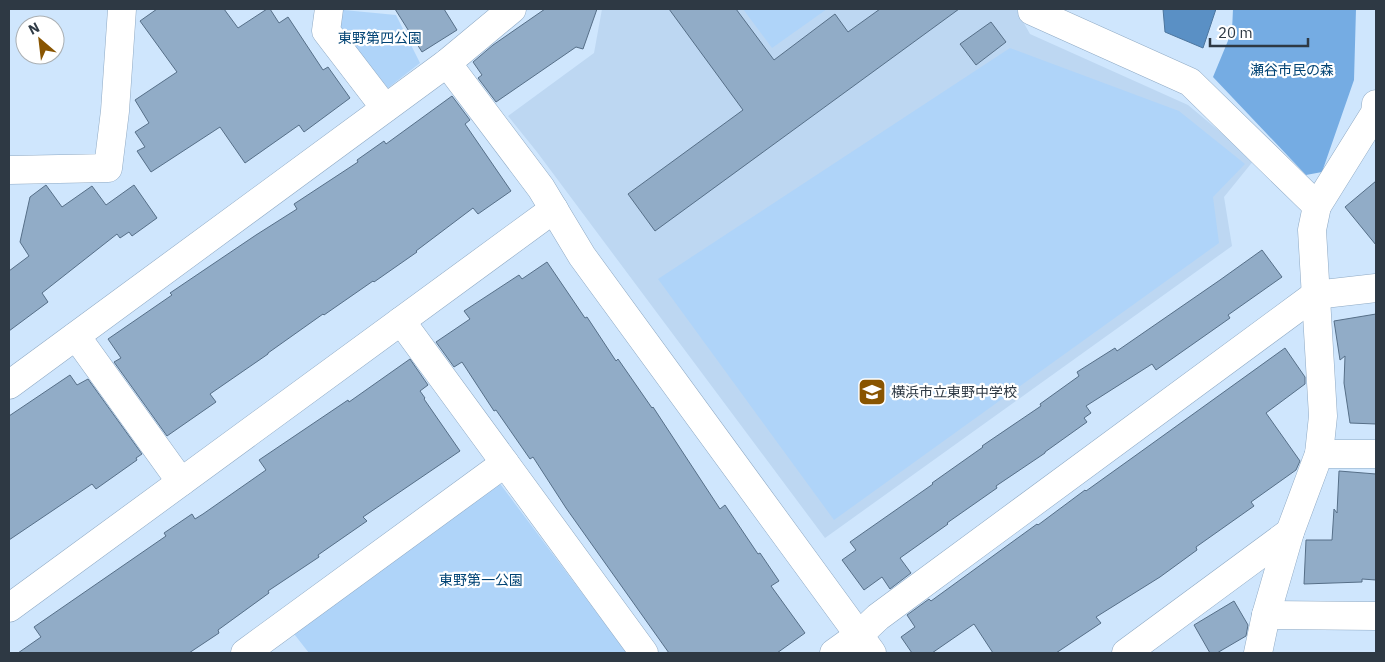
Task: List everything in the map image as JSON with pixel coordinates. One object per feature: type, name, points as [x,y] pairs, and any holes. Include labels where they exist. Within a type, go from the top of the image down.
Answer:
[{"type":"street","points":[[9,176],[9,168],[108,168],[115,111],[122,9]]},
{"type":"street","points":[[329,9],[326,31],[385,108]]},
{"type":"street","points":[[9,385],[447,63],[512,9]]},
{"type":"street","points":[[1032,9],[1032,11],[1190,82],[1317,206]]},
{"type":"street","points":[[447,63],[541,188],[582,256],[865,644]]},
{"type":"street","points":[[1258,653],[1266,615],[1290,532],[1319,454],[1323,416],[1312,230],[1317,206],[1376,111]]},
{"type":"street","points":[[9,608],[554,209]]},
{"type":"street","points":[[834,653],[865,644],[878,617],[1315,295],[1376,288]]},
{"type":"street","points":[[401,321],[644,653]]},
{"type":"street","points":[[76,336],[181,482]]},
{"type":"street","points":[[1319,454],[1376,454]]},
{"type":"street","points":[[245,653],[505,462]]},
{"type":"street","points":[[1126,653],[1290,532]]},
{"type":"street","points":[[1266,615],[1376,616]]},
{"type":"shaded area","name":"横浜市立東野中学校","points":[[602,9],[1016,9],[1030,34],[1188,105],[1254,160],[1224,197],[1232,246],[825,538],[537,152],[508,116],[594,53]]},
{"type":"shaded area","points":[[1163,9],[1216,9],[1203,48],[1165,32]]},
{"type":"green space","name":"東野第四公園","points":[[333,9],[396,15],[420,63],[388,88],[332,19]]},
{"type":"green space","points":[[743,9],[827,9],[772,48]]},
{"type":"green space","name":"瀬谷市民の森","points":[[1233,9],[1356,9],[1354,80],[1322,172],[1306,175],[1213,77],[1232,31]]},
{"type":"green space","name":"横浜市立東野中学校","points":[[1010,48],[1179,111],[1245,164],[1213,197],[1219,243],[834,520],[658,279]]},
{"type":"green space","name":"東野第一公園","points":[[495,477],[627,653],[309,653],[291,630]]},
{"type":"building","points":[[157,9],[224,9],[238,28],[267,9],[270,9],[279,23],[288,17],[323,70],[328,67],[350,98],[304,132],[299,125],[245,163],[220,127],[151,172],[137,151],[145,147],[135,132],[149,123],[135,100],[177,72],[140,21]]},
{"type":"building","points":[[395,9],[444,9],[457,30],[422,52]]},
{"type":"building","points":[[545,9],[597,9],[583,49],[576,47],[496,102],[478,78],[482,75],[473,62],[493,45]]},
{"type":"building","points":[[669,9],[736,9],[774,60],[835,14],[848,32],[880,9],[959,9],[655,231],[628,194],[743,110]]},
{"type":"building","points":[[991,22],[1006,42],[976,65],[960,44]]},
{"type":"building","points":[[452,96],[470,120],[465,124],[511,191],[478,214],[473,208],[417,252],[323,314],[210,394],[216,402],[167,436],[114,362],[121,358],[108,339],[172,295],[170,293],[297,209],[294,204],[358,162],[357,160],[384,141],[386,144]]},
{"type":"building","points":[[1376,181],[1376,245],[1345,207]]},
{"type":"building","points":[[46,185],[62,207],[92,186],[106,205],[134,185],[157,218],[132,236],[129,232],[120,238],[117,234],[42,293],[48,302],[9,331],[9,271],[29,256],[20,242],[30,197]]},
{"type":"building","points":[[1262,250],[1282,277],[1228,315],[1230,318],[1156,370],[1152,364],[1086,406],[1091,413],[1084,418],[1087,422],[996,486],[997,488],[900,558],[911,573],[890,589],[882,577],[864,590],[842,560],[856,550],[850,542],[933,484],[982,446],[1041,406],[1040,404],[1079,376],[1077,372],[1115,348],[1117,351]]},
{"type":"building","points":[[547,262],[616,361],[618,359],[653,407],[720,509],[725,505],[779,581],[771,586],[805,633],[777,653],[669,653],[566,508],[533,457],[530,459],[496,410],[494,411],[462,362],[454,367],[436,342],[470,319],[464,311],[519,275],[522,279]]},
{"type":"building","points":[[1376,314],[1376,424],[1350,423],[1344,383],[1345,356],[1340,360],[1334,321]]},
{"type":"building","points":[[1285,348],[1305,377],[1305,384],[1266,413],[1300,461],[1296,470],[1251,502],[1254,506],[1196,547],[1197,550],[1160,577],[1096,617],[1101,623],[1056,653],[993,653],[974,624],[932,653],[912,653],[901,637],[915,627],[907,615],[929,599],[931,601]]},
{"type":"building","points":[[410,359],[428,385],[420,391],[424,399],[460,451],[363,517],[367,521],[318,555],[319,557],[268,591],[269,593],[218,630],[219,633],[189,653],[18,653],[41,637],[34,627],[166,536],[164,533],[192,514],[195,519],[266,470],[259,460],[348,400],[349,402]]},
{"type":"building","points":[[70,375],[77,385],[88,379],[142,454],[136,458],[137,460],[96,489],[92,484],[9,540],[9,416]]},
{"type":"building","points":[[1339,471],[1376,474],[1376,580],[1362,579],[1362,582],[1304,584],[1306,540],[1332,540],[1334,509],[1337,513]]},
{"type":"building","points":[[1234,601],[1248,625],[1246,636],[1217,653],[1210,653],[1194,625]]},
{"type":"place","name":"横浜市立東野中学校","points":[[872,392]]}]
